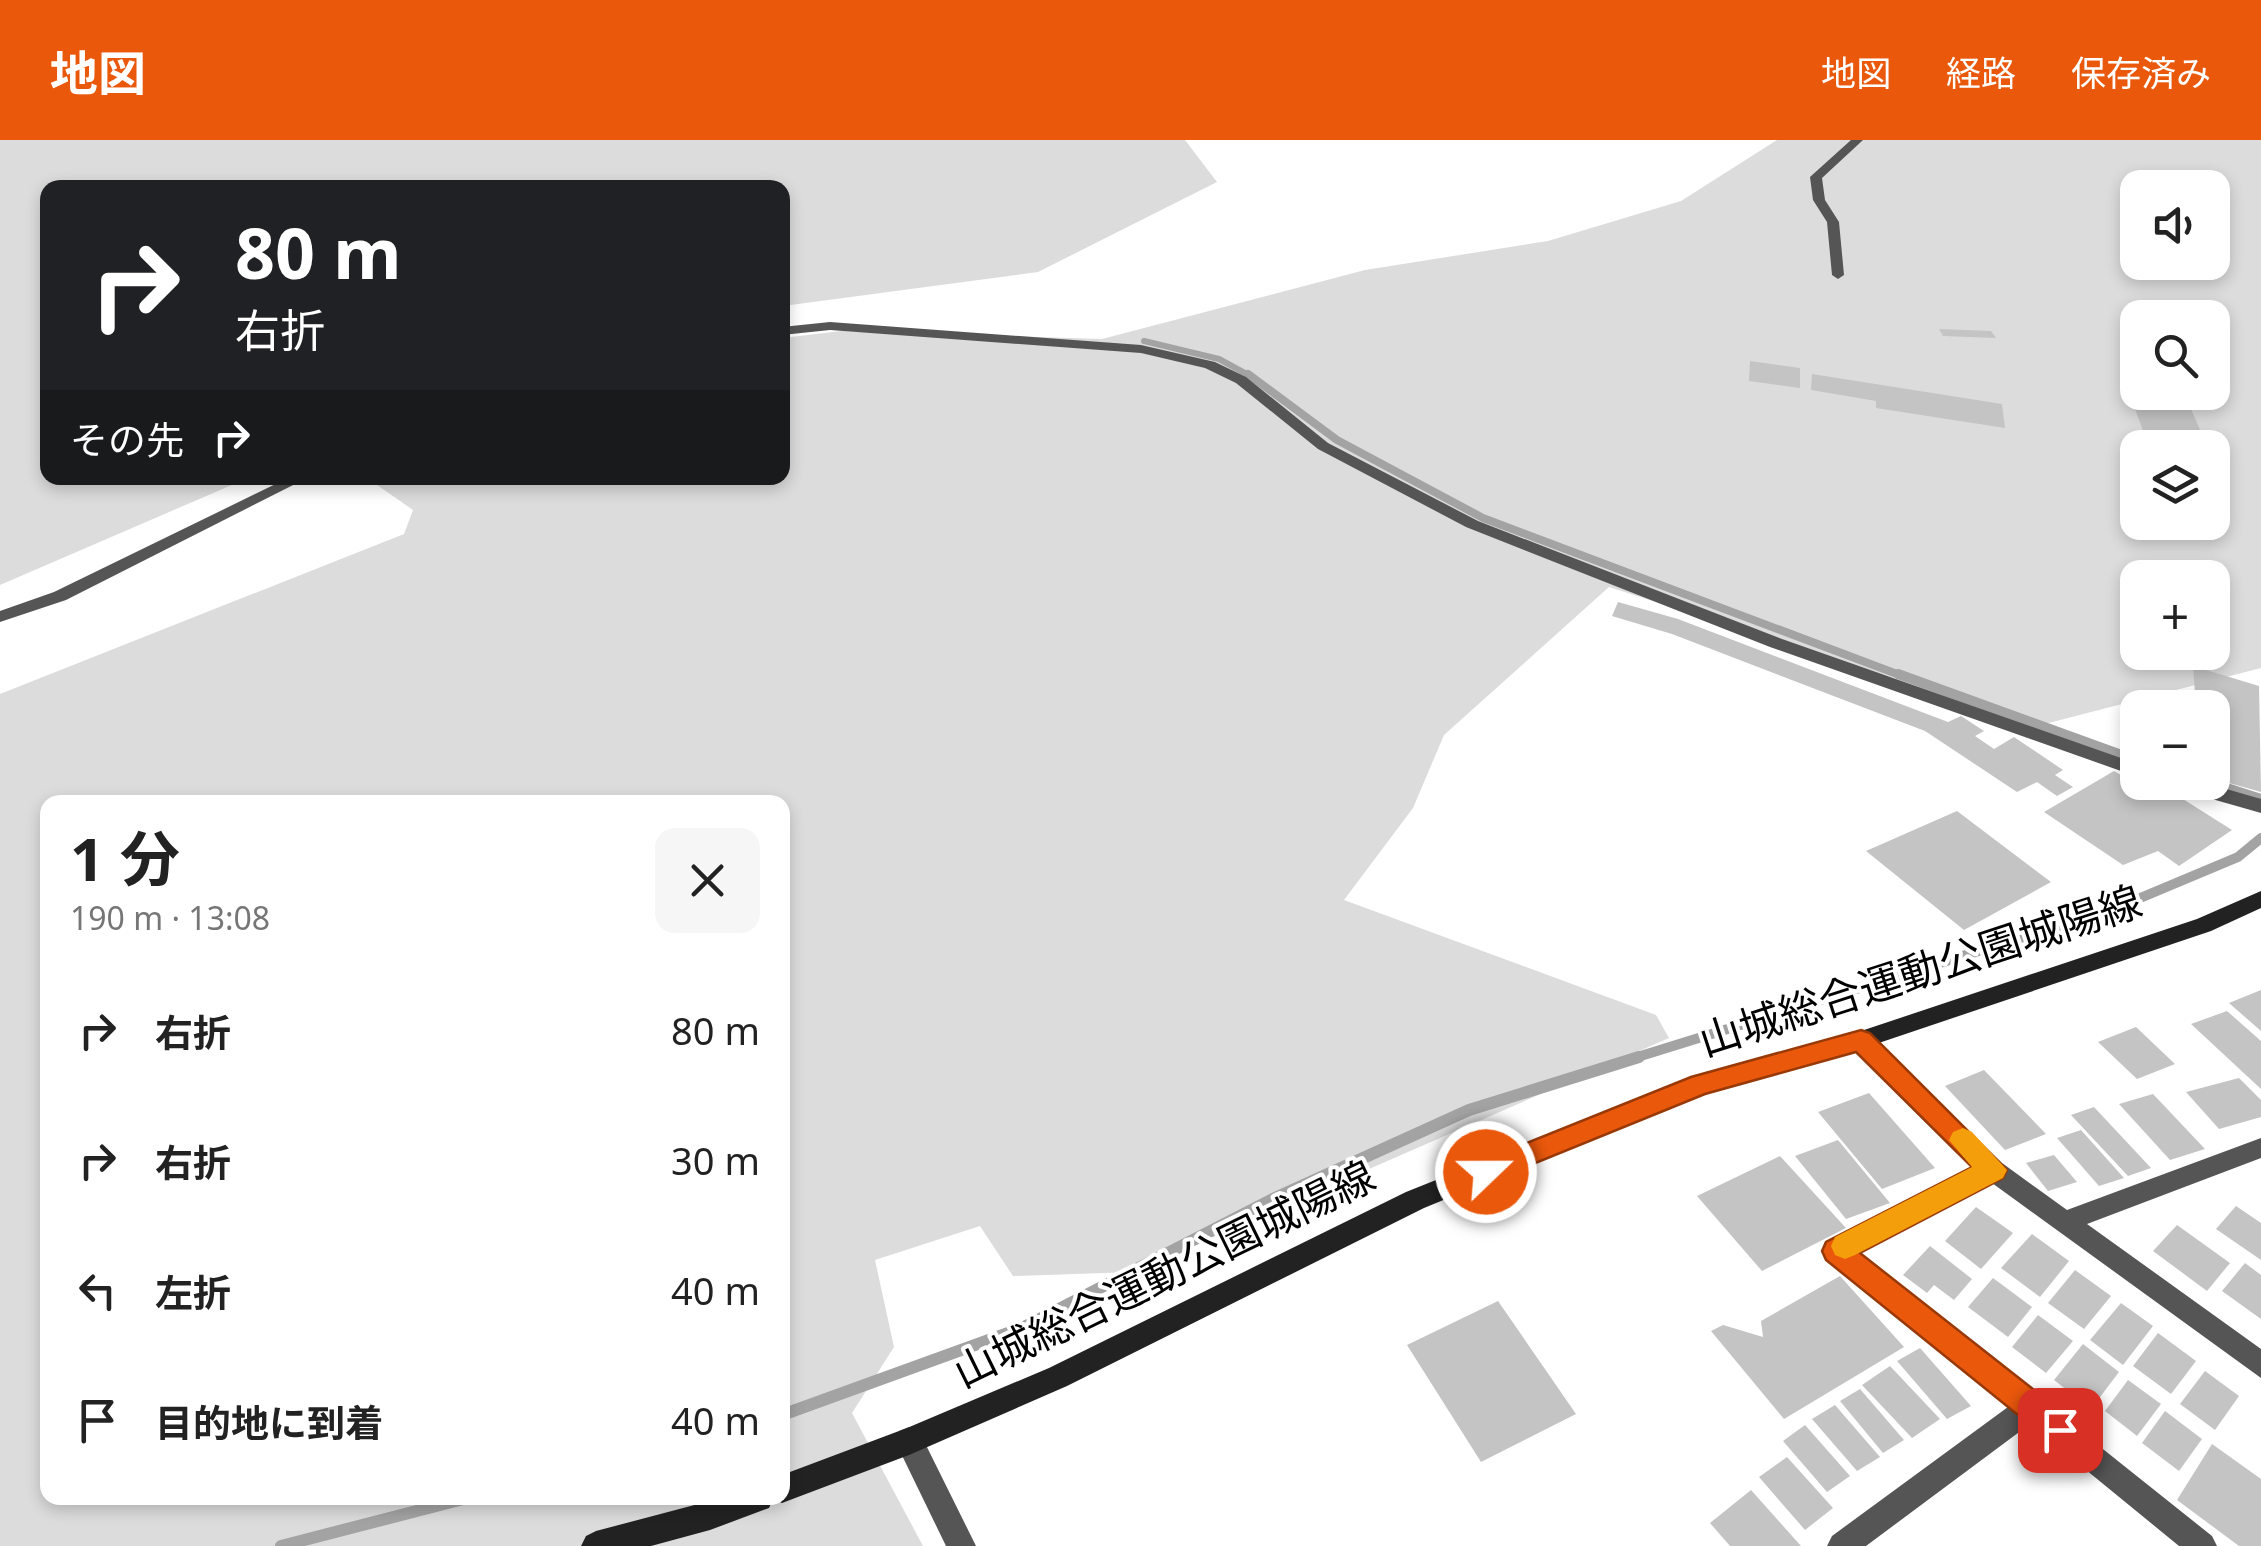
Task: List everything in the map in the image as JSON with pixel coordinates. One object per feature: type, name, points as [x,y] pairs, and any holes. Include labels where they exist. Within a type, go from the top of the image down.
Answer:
[{"type":"main road","name":"山城総合運動公園城陽線","points":[[790,1486],[909,1442],[1058,1378],[1415,1200],[1701,1084],[1861,1040],[2204,925],[2261,899]]},
{"type":"main road","points":[[596,1546],[735,1505]]},
{"type":"street","points":[[1838,275],[1834,222],[1819,200],[1816,178],[1858,140]]},
{"type":"street","points":[[790,330],[830,326],[1141,349],[1196,360],[1242,380],[1323,446],[1472,524],[1776,643],[2120,765]]},
{"type":"street","points":[[0,616],[60,596],[285,485]]},
{"type":"street","points":[[2230,797],[2261,806]]},
{"type":"street","points":[[1861,1040],[1993,1170],[2261,1365]]},
{"type":"street","points":[[2064,1222],[2261,1148]]},
{"type":"street","points":[[1993,1170],[1836,1251],[2202,1546]]},
{"type":"street","points":[[1842,1546],[2032,1406]]},
{"type":"street","points":[[909,1442],[961,1546]]},
{"type":"shaded area","points":[[0,140],[1185,140],[1217,182],[1038,272],[790,305],[790,180],[40,180],[40,485],[232,485],[0,585]]},
{"type":"shaded area","points":[[1777,140],[2261,140],[2261,668],[2176,690],[2120,690],[2120,705],[2041,725],[1609,587],[1444,735],[1413,808],[1344,900],[1656,1015],[1669,1038],[1133,1272],[1013,1276],[980,1226],[875,1260],[894,1347],[852,1413],[923,1546],[0,1546],[0,694],[404,534],[413,510],[377,485],[790,485],[790,337],[841,331],[1102,339],[1365,270],[1548,241],[1681,201]]},
{"type":"building","points":[[1939,329],[1991,331],[1996,338],[1943,336]]},
{"type":"building","points":[[1750,361],[1800,368],[1800,388],[1749,381]]},
{"type":"building","points":[[1812,374],[2002,404],[2005,428],[1876,408],[1876,401],[1811,390]]},
{"type":"building","points":[[2135,410],[2191,410],[2200,430],[2143,430]]},
{"type":"building","points":[[1618,602],[1678,619],[1948,722],[1961,716],[1984,731],[1975,736],[1994,749],[2014,737],[2063,770],[2055,775],[2073,787],[2057,796],[2037,782],[2017,792],[1925,731],[1672,634],[1612,616]]},
{"type":"building","points":[[2193,670],[2206,670],[2259,686],[2261,792],[2230,783],[2230,690],[2195,690]]},
{"type":"building","points":[[2114,771],[2120,774],[2120,800],[2184,800],[2232,830],[2179,866],[2158,851],[2123,865],[2044,812]]},
{"type":"building","points":[[1957,811],[2051,882],[1964,930],[1866,851]]},
{"type":"building","points":[[2261,990],[2261,1031],[2229,1003]]},
{"type":"building","points":[[2227,1011],[2261,1041],[2261,1089],[2191,1024]]},
{"type":"building","points":[[2136,1027],[2175,1064],[2137,1079],[2098,1042]]},
{"type":"building","points":[[1984,1070],[2046,1134],[2005,1150],[1945,1086]]},
{"type":"building","points":[[2239,1078],[2261,1100],[2261,1117],[2219,1129],[2186,1092]]},
{"type":"building","points":[[1869,1093],[1935,1168],[1882,1189],[1818,1112]]},
{"type":"building","points":[[2153,1094],[2205,1149],[2170,1160],[2119,1104]]},
{"type":"building","points":[[2094,1107],[2151,1168],[2128,1176],[2071,1115]]},
{"type":"building","points":[[2081,1130],[2124,1178],[2099,1186],[2057,1138]]},
{"type":"building","points":[[1838,1140],[1890,1203],[1846,1219],[1795,1156]]},
{"type":"building","points":[[2054,1155],[2077,1182],[2048,1191],[2026,1163]]},
{"type":"building","points":[[1780,1156],[1846,1228],[1762,1271],[1697,1196]]},
{"type":"building","points":[[2236,1206],[2261,1223],[2261,1260],[2216,1229]]},
{"type":"building","points":[[1976,1207],[2013,1233],[1981,1269],[1945,1241]]},
{"type":"building","points":[[2177,1225],[2230,1263],[2207,1291],[2153,1251]]},
{"type":"building","points":[[2032,1234],[2069,1261],[2040,1297],[2001,1268]]},
{"type":"building","points":[[1930,1246],[1972,1279],[1954,1300],[1934,1285],[1927,1293],[1903,1275]]},
{"type":"building","points":[[2245,1263],[2261,1275],[2261,1319],[2222,1291]]},
{"type":"building","points":[[2075,1270],[2111,1296],[2084,1329],[2048,1303]]},
{"type":"building","points":[[1840,1276],[1904,1347],[1784,1419],[1711,1331],[1723,1325],[1763,1337],[1761,1321]]},
{"type":"building","points":[[1993,1278],[2032,1307],[2008,1337],[1968,1307]]},
{"type":"building","points":[[1498,1301],[1576,1414],[1481,1462],[1407,1345]]},
{"type":"building","points":[[2121,1303],[2153,1326],[2123,1365],[2090,1340]]},
{"type":"building","points":[[2038,1315],[2073,1341],[2046,1373],[2012,1347]]},
{"type":"building","points":[[2158,1333],[2196,1361],[2171,1394],[2133,1366]]},
{"type":"building","points":[[2083,1344],[2119,1372],[2091,1409],[2054,1380]]},
{"type":"building","points":[[1920,1348],[1971,1406],[1947,1419],[1897,1361]]},
{"type":"building","points":[[1890,1366],[1940,1419],[1912,1438],[1862,1385]]},
{"type":"building","points":[[2205,1371],[2239,1396],[2215,1430],[2180,1404]]},
{"type":"building","points":[[2128,1380],[2161,1404],[2137,1436],[2105,1411]]},
{"type":"building","points":[[1860,1389],[1904,1440],[1883,1453],[1840,1401]]},
{"type":"building","points":[[1835,1405],[1880,1457],[1857,1471],[1812,1419]]},
{"type":"building","points":[[2165,1411],[2202,1439],[2179,1471],[2142,1443]]},
{"type":"building","points":[[1805,1425],[1850,1476],[1827,1492],[1783,1441]]},
{"type":"building","points":[[2212,1444],[2261,1479],[2261,1546],[2239,1546],[2177,1500]]},
{"type":"building","points":[[1787,1457],[1833,1508],[1805,1530],[1759,1477]]},
{"type":"building","points":[[1751,1490],[1801,1546],[1730,1546],[1710,1523]]},
{"type":"waterway","points":[[1144,341],[1219,359],[1252,377]]},
{"type":"waterway","points":[[1248,374],[1337,440],[1483,518],[1905,677]]},
{"type":"waterway","points":[[1898,674],[2120,754]]},
{"type":"waterway","points":[[2230,789],[2261,799]]},
{"type":"waterway","points":[[1631,1059],[2114,909],[2238,857],[2261,838]]},
{"type":"waterway","points":[[790,1412],[1022,1328],[1275,1198],[1469,1110],[1639,1057]]},
{"type":"waterway","points":[[281,1546],[440,1505]]},
{"type":"slow traffic","points":[[1845,1246],[1993,1170],[1963,1140]]},
{"type":"route","points":[[1486,1172],[1701,1084],[1861,1040],[1993,1170],[1836,1251],[2060,1430]]}]
